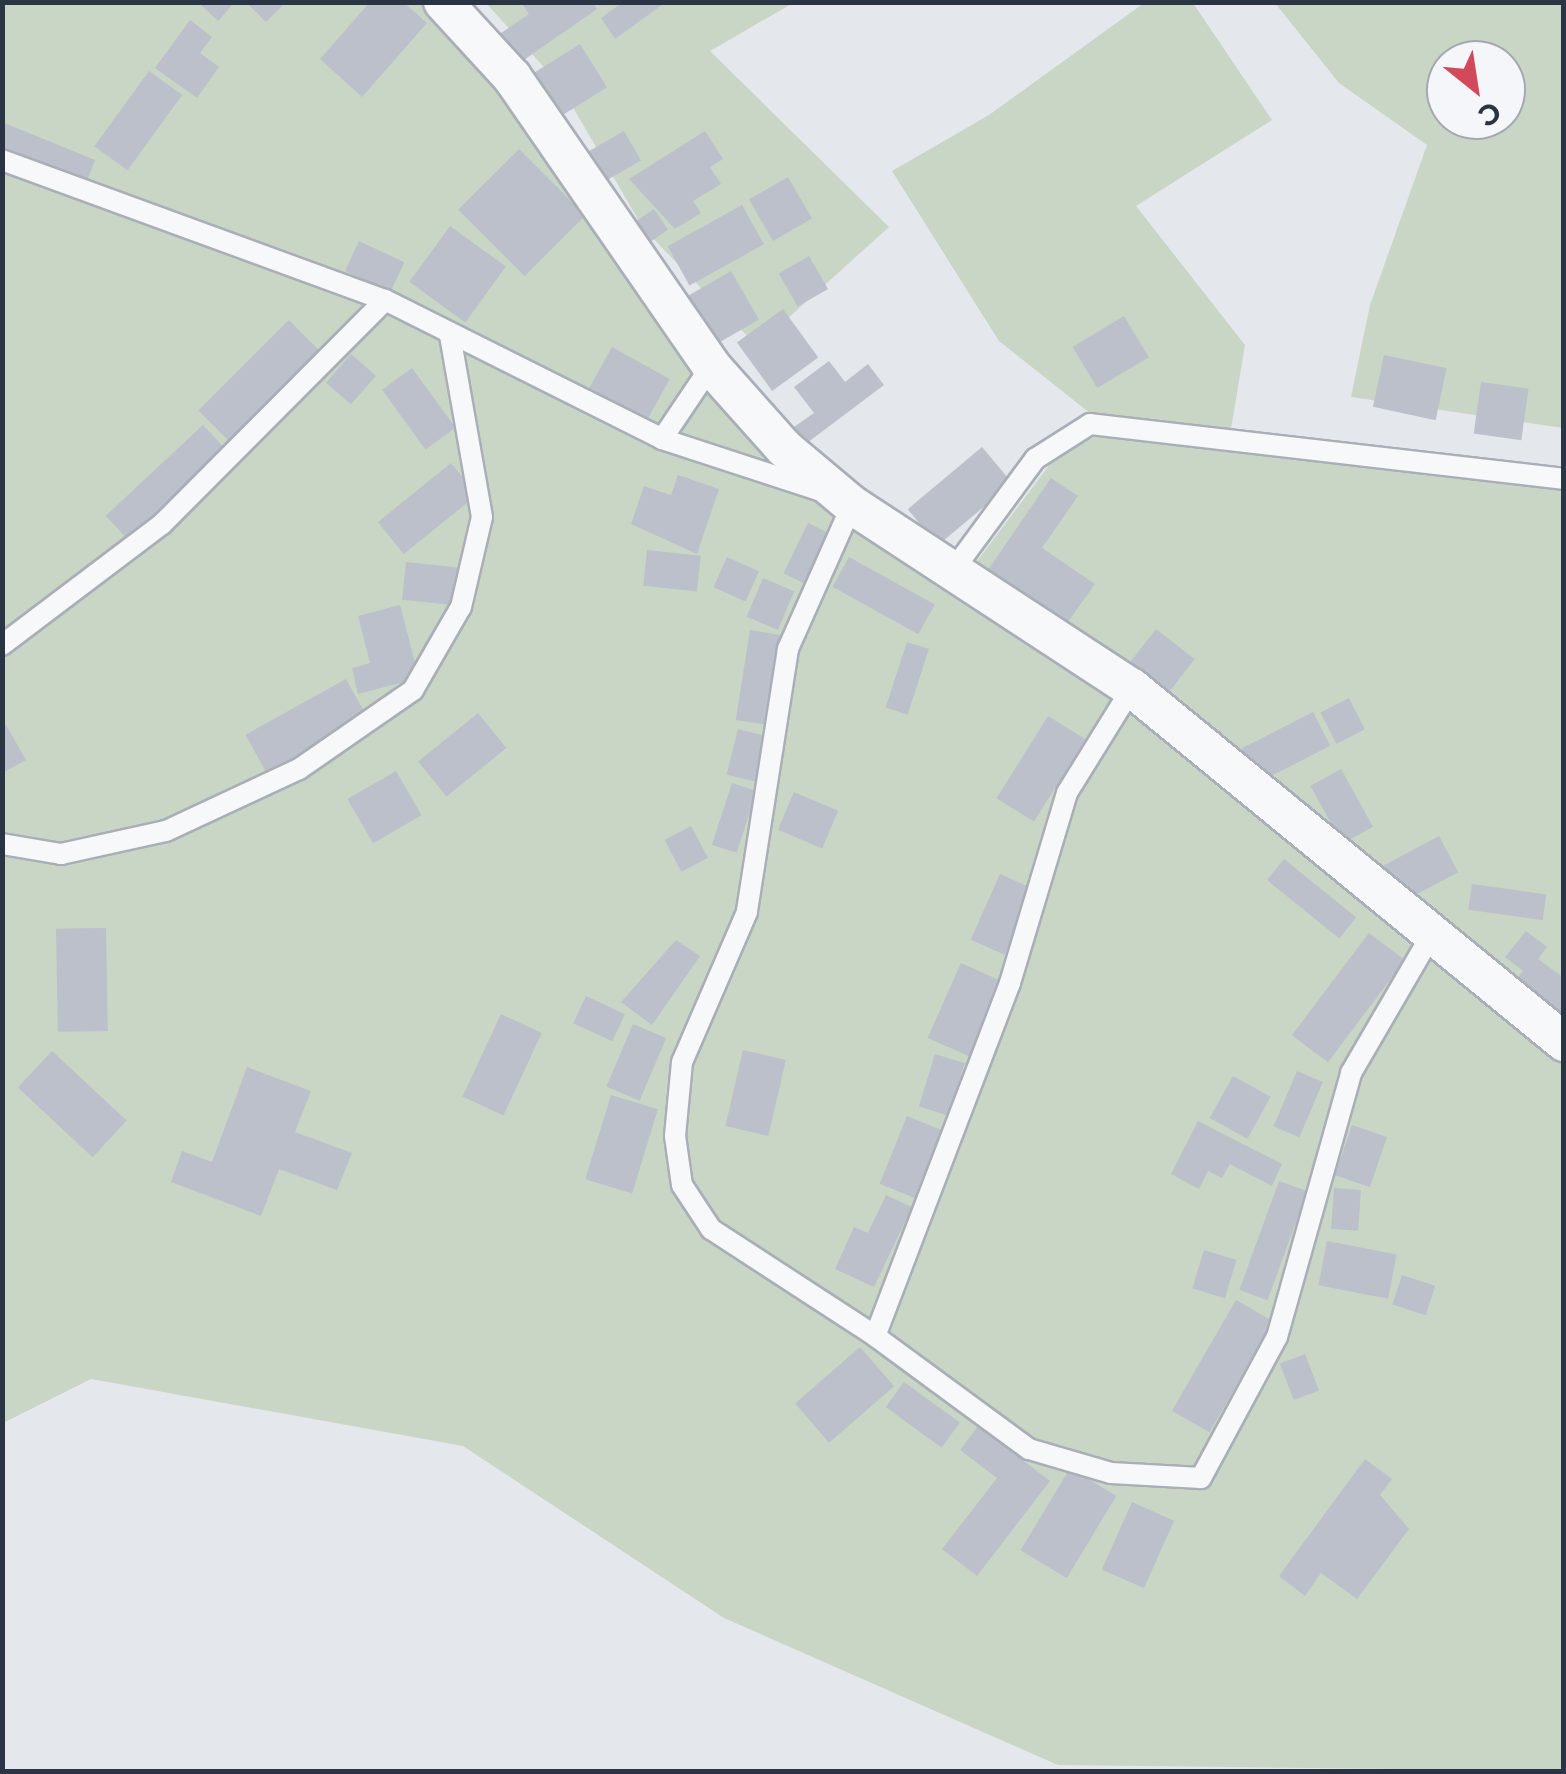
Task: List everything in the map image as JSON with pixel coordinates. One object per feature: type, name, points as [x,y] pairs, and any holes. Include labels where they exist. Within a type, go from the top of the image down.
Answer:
[{"type":"street","points":[[443,2],[512,77],[711,366],[846,501],[1132,688],[1564,1042]]},
{"type":"lane","points":[[2,160],[385,300],[662,439],[846,501],[788,649],[750,898],[682,1062],[675,1136],[682,1186],[702,1221],[875,1336],[1029,1449],[1112,1472],[1201,1478],[1276,1337],[1351,1073],[1433,932]]},
{"type":"lane","points":[[2,645],[162,524],[385,300]]},
{"type":"lane","points":[[2,844],[60,854],[166,831],[299,769],[413,690],[462,607],[482,517],[450,334]]},
{"type":"lane","points":[[662,439],[711,366]]},
{"type":"lane","points":[[951,573],[1035,459],[1101,423],[1564,479]]},
{"type":"lane","points":[[875,1336],[1010,983],[1066,793],[1132,688]]},
{"type":"green space","points":[[2,3],[436,3],[762,423],[960,584],[1056,456],[1110,429],[999,341],[892,171],[989,115],[1144,3],[1193,3],[1272,120],[1136,206],[1245,345],[1230,435],[1563,483],[1563,1771],[1058,1765],[724,1618],[463,1446],[91,1379],[3,1423]]},
{"type":"green space","points":[[486,3],[793,3],[710,51],[889,227],[757,346],[643,228],[560,85]]},
{"type":"green space","points":[[1275,3],[1563,3],[1563,428],[1351,397],[1370,305],[1427,145],[1339,83]]},
{"type":"building","points":[[198,2],[235,2],[218,21]]},
{"type":"building","points":[[246,2],[286,2],[266,22]]},
{"type":"building","points":[[370,2],[403,2],[427,23],[362,97],[320,59]]},
{"type":"building","points":[[521,2],[592,2],[597,9],[508,71],[488,42],[529,14]]},
{"type":"building","points":[[623,2],[666,2],[615,39],[601,18]]},
{"type":"building","points":[[190,20],[212,37],[200,53],[219,67],[197,98],[155,68]]},
{"type":"building","points":[[580,44],[607,87],[560,116],[533,73]]},
{"type":"building","points":[[149,71],[182,95],[128,170],[94,146]]},
{"type":"building","points":[[2,122],[95,160],[85,186],[2,153]]},
{"type":"building","points":[[624,131],[641,160],[604,182],[587,152]]},
{"type":"building","points":[[705,131],[723,159],[710,167],[721,184],[693,201],[701,213],[675,229],[629,179]]},
{"type":"building","points":[[519,149],[585,215],[525,276],[458,210]]},
{"type":"building","points":[[788,177],[812,219],[773,241],[749,200]]},
{"type":"building","points":[[742,205],[764,244],[689,286],[668,246]]},
{"type":"building","points":[[654,209],[668,230],[637,250],[623,230]]},
{"type":"building","points":[[450,226],[506,267],[465,322],[409,282]]},
{"type":"building","points":[[359,241],[404,262],[390,292],[345,271]]},
{"type":"building","points":[[809,256],[828,289],[798,306],[779,274]]},
{"type":"building","points":[[731,271],[759,319],[716,344],[688,296]]},
{"type":"building","points":[[783,309],[818,358],[772,391],[737,343]]},
{"type":"building","points":[[1124,316],[1149,357],[1097,388],[1073,347]]},
{"type":"building","points":[[289,320],[324,355],[233,445],[198,411]]},
{"type":"building","points":[[612,347],[670,379],[646,421],[589,389]]},
{"type":"building","points":[[351,354],[376,376],[351,404],[326,383]]},
{"type":"building","points":[[1384,355],[1447,368],[1436,420],[1373,407]]},
{"type":"building","points":[[829,361],[845,382],[868,364],[884,385],[807,443],[794,427],[814,413],[794,387]]},
{"type":"building","points":[[412,368],[455,428],[426,450],[382,390]]},
{"type":"building","points":[[1481,382],[1529,389],[1521,440],[1474,433]]},
{"type":"building","points":[[203,425],[231,455],[134,546],[106,516]]},
{"type":"building","points":[[982,447],[1012,483],[938,545],[908,509]]},
{"type":"building","points":[[451,463],[477,495],[404,554],[378,522]]},
{"type":"building","points":[[678,475],[719,489],[697,554],[631,524],[644,486],[671,495]]},
{"type":"building","points":[[1051,478],[1078,496],[1042,548],[1095,584],[1065,626],[986,573]]},
{"type":"building","points":[[808,523],[830,534],[806,584],[783,573]]},
{"type":"building","points":[[647,550],[701,556],[697,591],[643,586]]},
{"type":"building","points":[[727,557],[759,571],[746,601],[714,587]]},
{"type":"building","points":[[849,557],[935,605],[918,634],[833,587]]},
{"type":"building","points":[[406,562],[463,568],[459,606],[402,600]]},
{"type":"building","points":[[763,578],[794,591],[778,630],[747,617]]},
{"type":"building","points":[[400,605],[419,678],[358,694],[352,668],[370,663],[358,616]]},
{"type":"building","points":[[1156,629],[1195,659],[1162,701],[1123,671]]},
{"type":"building","points":[[750,630],[786,636],[771,726],[736,720]]},
{"type":"building","points":[[907,642],[929,649],[908,715],[886,708]]},
{"type":"building","points":[[346,679],[369,720],[268,776],[245,735]]},
{"type":"building","points":[[1349,698],[1365,729],[1336,744],[1320,713]]},
{"type":"building","points":[[1313,712],[1330,746],[1259,782],[1242,748]]},
{"type":"building","points":[[478,713],[506,748],[446,796],[418,761]]},
{"type":"building","points":[[1048,716],[1085,739],[1034,822],[997,798]]},
{"type":"building","points":[[6,725],[26,760],[2,773],[2,727]]},
{"type":"building","points":[[738,729],[769,737],[758,782],[727,775]]},
{"type":"building","points":[[1341,769],[1373,827],[1342,844],[1310,786]]},
{"type":"building","points":[[396,771],[421,815],[373,843],[348,799]]},
{"type":"building","points":[[732,783],[757,791],[737,853],[712,845]]},
{"type":"building","points":[[794,792],[838,811],[822,848],[778,830]]},
{"type":"building","points":[[691,826],[708,858],[681,872],[665,840]]},
{"type":"building","points":[[1439,836],[1458,872],[1397,905],[1378,868]]},
{"type":"building","points":[[1284,859],[1356,918],[1339,939],[1267,880]]},
{"type":"building","points":[[1000,874],[1034,889],[1005,955],[971,940]]},
{"type":"building","points":[[1472,884],[1546,894],[1543,920],[1468,910]]},
{"type":"building","points":[[106,928],[108,1031],[58,1032],[56,929]]},
{"type":"building","points":[[1526,931],[1547,947],[1538,959],[1564,978],[1564,1036],[1506,993],[1523,971],[1505,957]]},
{"type":"building","points":[[1369,933],[1405,960],[1328,1062],[1292,1035]]},
{"type":"building","points":[[676,940],[700,956],[652,1025],[621,1002]]},
{"type":"building","points":[[961,963],[1006,983],[972,1058],[928,1038]]},
{"type":"building","points":[[586,996],[625,1014],[612,1041],[573,1023]]},
{"type":"building","points":[[501,1014],[542,1033],[503,1115],[463,1096]]},
{"type":"building","points":[[633,1024],[666,1038],[640,1101],[606,1087]]},
{"type":"building","points":[[743,1050],[786,1060],[768,1136],[725,1126]]},
{"type":"building","points":[[52,1051],[127,1121],[92,1157],[18,1088]]},
{"type":"building","points":[[935,1054],[965,1063],[949,1116],[919,1107]]},
{"type":"building","points":[[247,1067],[311,1091],[295,1132],[352,1153],[337,1190],[279,1169],[261,1216],[171,1182],[182,1151],[212,1162]]},
{"type":"building","points":[[1297,1071],[1323,1082],[1299,1137],[1274,1126]]},
{"type":"building","points":[[1233,1076],[1271,1097],[1247,1139],[1210,1118]]},
{"type":"building","points":[[611,1095],[658,1109],[632,1193],[585,1179]]},
{"type":"building","points":[[907,1116],[942,1130],[915,1198],[880,1184]]},
{"type":"building","points":[[1198,1121],[1282,1164],[1272,1186],[1230,1164],[1222,1178],[1208,1171],[1199,1189],[1171,1174]]},
{"type":"building","points":[[1352,1125],[1387,1137],[1370,1187],[1335,1175]]},
{"type":"building","points":[[1279,1181],[1307,1191],[1268,1300],[1239,1290]]},
{"type":"building","points":[[1334,1188],[1361,1190],[1358,1231],[1331,1229]]},
{"type":"building","points":[[886,1195],[912,1207],[874,1287],[835,1269],[854,1227],[868,1233]]},
{"type":"building","points":[[1327,1241],[1397,1255],[1388,1299],[1318,1285]]},
{"type":"building","points":[[1204,1250],[1237,1260],[1225,1298],[1192,1288]]},
{"type":"building","points":[[1402,1275],[1435,1286],[1426,1315],[1392,1304]]},
{"type":"building","points":[[1236,1300],[1273,1322],[1209,1432],[1172,1411]]},
{"type":"building","points":[[860,1347],[894,1386],[829,1443],[795,1403]]},
{"type":"building","points":[[1305,1354],[1319,1390],[1294,1400],[1280,1364]]},
{"type":"building","points":[[904,1382],[960,1423],[942,1448],[886,1407]]},
{"type":"building","points":[[978,1426],[1050,1481],[977,1576],[942,1549],[997,1478],[960,1450]]},
{"type":"building","points":[[1365,1459],[1392,1479],[1380,1495],[1409,1529],[1357,1599],[1321,1573],[1305,1596],[1279,1576]]},
{"type":"building","points":[[1070,1468],[1116,1496],[1067,1578],[1021,1550]]},
{"type":"building","points":[[1132,1502],[1174,1521],[1144,1588],[1102,1570]]}]
